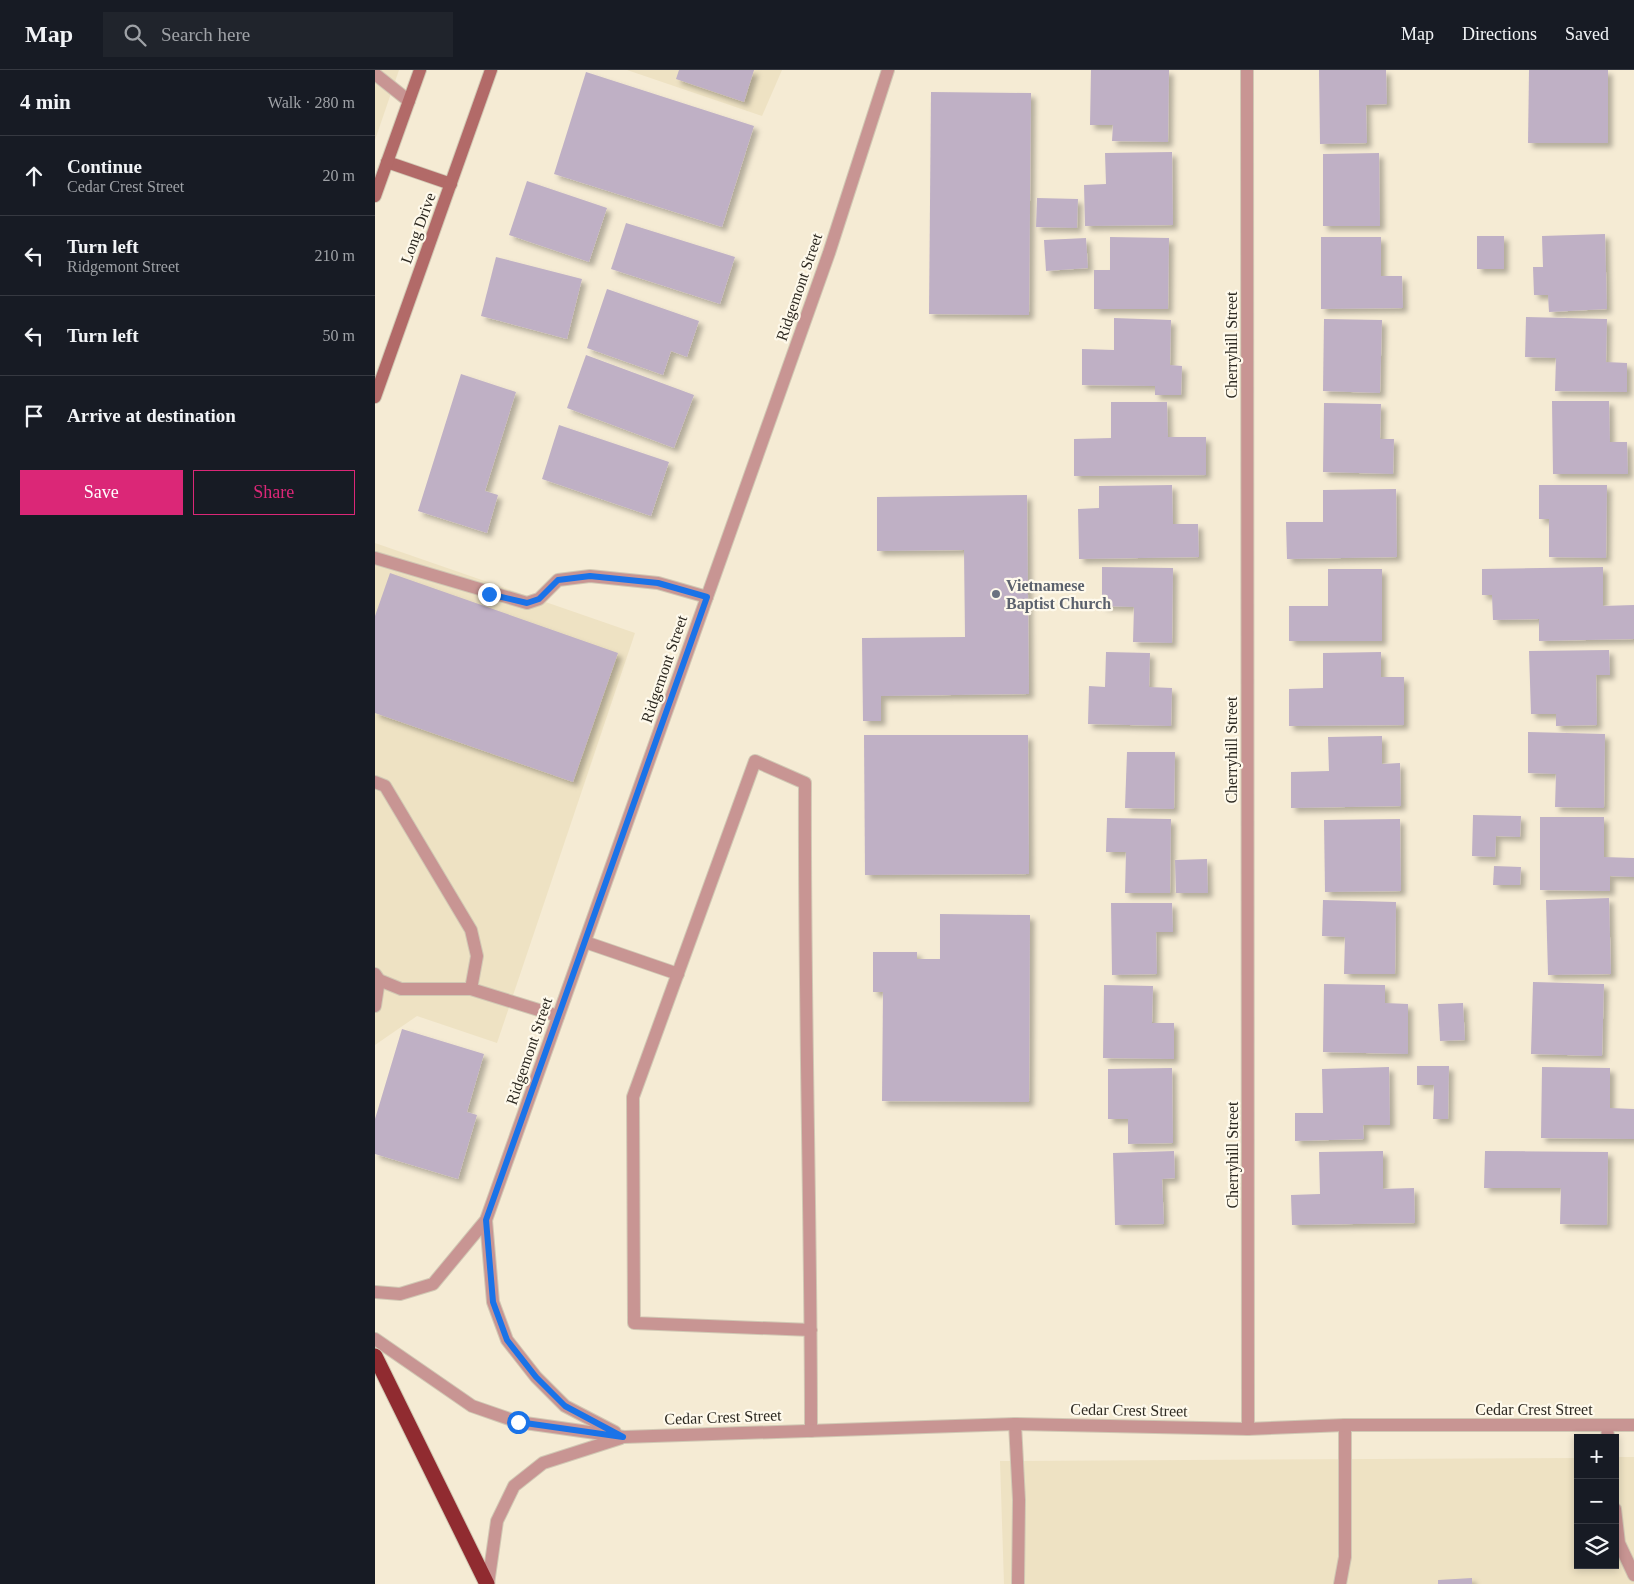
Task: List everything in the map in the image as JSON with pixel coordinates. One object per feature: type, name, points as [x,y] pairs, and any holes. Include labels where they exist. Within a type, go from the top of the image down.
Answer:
[{"type":"highway","points":[[375,1356],[487,1584]]},
{"type":"main road","points":[[375,196],[420,70]]},
{"type":"main road","name":"Long Drive","points":[[375,397],[491,70]]},
{"type":"main road","points":[[387,162],[451,184]]},
{"type":"street","name":"Ridgemont Street","points":[[375,1292],[400,1294],[433,1284],[486,1220],[829,253],[888,70]]},
{"type":"street","name":"Cherryhill Street","points":[[1247,70],[1248,1429]]},
{"type":"street","points":[[375,74],[409,101]]},
{"type":"street","points":[[375,558],[509,600],[527,603],[539,599],[558,580],[590,576],[658,583],[707,597]]},
{"type":"street","points":[[811,1330],[634,1323],[633,1097],[755,761],[805,783],[805,930],[811,1330],[811,1431]]},
{"type":"street","points":[[375,782],[385,786],[471,930],[477,956],[471,989]]},
{"type":"street","points":[[585,942],[677,974]]},
{"type":"street","points":[[375,1006],[377,977],[401,989],[471,989],[559,1016]]},
{"type":"street","name":"Ridgemont Street","points":[[486,1220],[493,1302],[507,1340],[536,1377],[565,1406],[623,1437]]},
{"type":"street","name":"Cedar Crest Street","points":[[375,1340],[472,1406],[518,1422],[623,1437],[1015,1424],[1248,1429],[1345,1425],[1607,1432],[1634,1425]]},
{"type":"street","points":[[1015,1424],[1019,1500],[1018,1584]]},
{"type":"street","points":[[1340,1584],[1345,1557],[1345,1425]]},
{"type":"street","name":"Cedar Crest Street","points":[[487,1584],[497,1521],[514,1486],[543,1463],[623,1437]]},
{"type":"street","points":[[1617,1524],[1619,1543],[1634,1575]]},
{"type":"shaded area","points":[[375,70],[399,70],[375,140]]},
{"type":"shaded area","points":[[627,70],[782,70],[762,116]]},
{"type":"shaded area","points":[[375,543],[635,633],[497,1043],[417,1016],[375,1045]]},
{"type":"shaded area","points":[[1619,1457],[1634,1457],[1634,1584],[1004,1584],[1000,1461],[1574,1458],[1574,1569],[1619,1569]]},
{"type":"building","points":[[679,70],[754,70],[744,102],[676,79]]},
{"type":"building","points":[[1091,70],[1169,70],[1168,142],[1112,141],[1113,125],[1090,125]]},
{"type":"building","points":[[1319,70],[1386,70],[1387,104],[1366,105],[1367,143],[1320,144]]},
{"type":"building","points":[[1529,70],[1608,70],[1608,143],[1528,143]]},
{"type":"building","points":[[586,72],[754,126],[722,227],[554,174]]},
{"type":"building","points":[[931,92],[1031,93],[1029,315],[929,314]]},
{"type":"building","points":[[1172,152],[1173,225],[1085,226],[1084,185],[1106,184],[1105,153]]},
{"type":"building","points":[[1379,153],[1380,226],[1323,226],[1323,154]]},
{"type":"building","points":[[527,181],[607,208],[589,262],[509,235]]},
{"type":"building","points":[[1037,198],[1078,199],[1077,228],[1036,227]]},
{"type":"building","points":[[626,223],[735,257],[720,304],[611,269]]},
{"type":"building","points":[[1605,234],[1607,309],[1549,312],[1548,295],[1534,295],[1533,267],[1543,267],[1542,236]]},
{"type":"building","points":[[1477,236],[1504,236],[1504,269],[1477,269]]},
{"type":"building","points":[[1110,237],[1169,238],[1168,309],[1094,309],[1094,270],[1110,270]]},
{"type":"building","points":[[1321,237],[1381,237],[1381,276],[1402,276],[1403,308],[1321,309]]},
{"type":"building","points":[[1086,238],[1088,268],[1046,271],[1044,240]]},
{"type":"building","points":[[496,257],[582,279],[567,339],[481,316]]},
{"type":"building","points":[[607,289],[699,321],[687,357],[671,351],[663,375],[587,348]]},
{"type":"building","points":[[1526,317],[1607,319],[1606,362],[1627,363],[1627,392],[1555,391],[1556,358],[1525,357]]},
{"type":"building","points":[[1114,318],[1171,320],[1170,365],[1182,366],[1181,395],[1155,395],[1155,386],[1082,385],[1082,349],[1114,350]]},
{"type":"building","points":[[1324,319],[1382,320],[1380,393],[1323,391]]},
{"type":"building","points":[[586,355],[694,395],[674,448],[567,408]]},
{"type":"building","points":[[461,374],[516,392],[485,491],[498,495],[487,533],[418,511]]},
{"type":"building","points":[[1552,401],[1609,401],[1610,442],[1627,442],[1628,474],[1553,474]]},
{"type":"building","points":[[1111,402],[1167,402],[1168,437],[1206,437],[1206,475],[1074,476],[1074,439],[1111,438]]},
{"type":"building","points":[[1324,403],[1381,404],[1380,439],[1394,439],[1393,474],[1323,472]]},
{"type":"building","points":[[559,425],[669,462],[651,516],[542,479]]},
{"type":"building","points":[[1172,485],[1173,524],[1198,524],[1199,557],[1079,559],[1078,509],[1099,508],[1099,486]]},
{"type":"building","points":[[1539,485],[1607,485],[1606,558],[1549,557],[1549,519],[1539,519]]},
{"type":"building","points":[[1396,489],[1397,557],[1287,559],[1286,522],[1323,522],[1323,490]]},
{"type":"building","name":"Vietnamese Baptist Church","points":[[1027,495],[1029,694],[881,696],[881,721],[863,721],[862,638],[965,637],[964,550],[877,551],[877,497]]},
{"type":"building","points":[[1102,567],[1173,568],[1172,643],[1133,642],[1134,607],[1102,606]]},
{"type":"building","points":[[1603,567],[1603,606],[1634,605],[1634,639],[1539,641],[1539,619],[1493,620],[1492,595],[1482,595],[1482,569]]},
{"type":"building","points":[[1328,569],[1382,569],[1382,641],[1289,641],[1289,606],[1328,606]]},
{"type":"building","points":[[390,573],[618,653],[573,782],[375,713],[375,616]]},
{"type":"building","points":[[1609,650],[1610,675],[1596,675],[1597,725],[1556,726],[1556,714],[1531,714],[1529,651]]},
{"type":"building","points":[[1106,652],[1150,653],[1149,687],[1172,688],[1171,726],[1088,724],[1089,686],[1105,687]]},
{"type":"building","points":[[1381,652],[1381,677],[1404,677],[1404,725],[1289,726],[1289,689],[1323,688],[1323,653]]},
{"type":"building","points":[[1528,732],[1605,734],[1604,808],[1555,807],[1556,774],[1528,773]]},
{"type":"building","points":[[864,735],[1028,735],[1029,874],[865,875]]},
{"type":"building","points":[[1382,736],[1382,764],[1400,763],[1401,806],[1291,808],[1291,772],[1329,771],[1328,737]]},
{"type":"building","points":[[1127,752],[1175,752],[1174,809],[1125,808]]},
{"type":"building","points":[[1473,815],[1521,816],[1520,837],[1496,836],[1495,857],[1472,856]]},
{"type":"building","points":[[1540,817],[1604,817],[1604,857],[1634,858],[1634,877],[1610,876],[1610,891],[1540,890]]},
{"type":"building","points":[[1107,818],[1171,819],[1170,893],[1125,893],[1126,852],[1106,852]]},
{"type":"building","points":[[1400,819],[1401,891],[1325,892],[1324,820]]},
{"type":"building","points":[[1207,859],[1208,893],[1176,893],[1175,860]]},
{"type":"building","points":[[1494,866],[1521,867],[1520,885],[1493,885]]},
{"type":"building","points":[[1609,898],[1611,974],[1548,975],[1546,900]]},
{"type":"building","points":[[1323,900],[1396,902],[1395,974],[1344,974],[1345,937],[1322,936]]},
{"type":"building","points":[[1111,903],[1172,903],[1173,932],[1156,932],[1157,974],[1112,975]]},
{"type":"building","points":[[940,914],[1030,915],[1029,1102],[882,1101],[883,992],[873,992],[873,952],[917,952],[917,959],[940,959]]},
{"type":"building","points":[[1533,982],[1604,984],[1602,1056],[1531,1054]]},
{"type":"building","points":[[1324,984],[1385,985],[1385,1003],[1408,1004],[1408,1054],[1323,1052]]},
{"type":"building","points":[[1104,985],[1153,986],[1152,1023],[1174,1023],[1174,1059],[1103,1058]]},
{"type":"building","points":[[1463,1003],[1465,1040],[1440,1041],[1438,1004]]},
{"type":"building","points":[[402,1029],[484,1054],[467,1112],[477,1115],[458,1179],[375,1154],[375,1119]]},
{"type":"building","points":[[1417,1066],[1449,1066],[1448,1119],[1433,1119],[1434,1085],[1417,1085]]},
{"type":"building","points":[[1389,1067],[1390,1125],[1363,1125],[1364,1139],[1295,1141],[1295,1113],[1323,1113],[1322,1069]]},
{"type":"building","points":[[1542,1067],[1610,1068],[1610,1108],[1634,1109],[1634,1139],[1541,1138]]},
{"type":"building","points":[[1172,1068],[1173,1143],[1128,1144],[1128,1119],[1108,1119],[1108,1069]]},
{"type":"building","points":[[1174,1151],[1175,1178],[1162,1179],[1164,1224],[1115,1225],[1113,1153]]},
{"type":"building","points":[[1383,1151],[1383,1189],[1414,1188],[1415,1223],[1292,1225],[1291,1195],[1320,1194],[1319,1152]]},
{"type":"building","points":[[1485,1151],[1608,1152],[1607,1225],[1560,1224],[1561,1188],[1484,1188]]},
{"type":"building","points":[[1472,1578],[1472,1584],[1438,1584],[1438,1580]]},
{"type":"place","name":"Vietnamese Baptist Church","points":[[996,594]]},
{"type":"route","points":[[489,594],[527,603],[539,599],[558,580],[590,576],[658,583],[707,597],[486,1220],[493,1302],[507,1340],[536,1377],[565,1406],[623,1437],[518,1422]]}]
